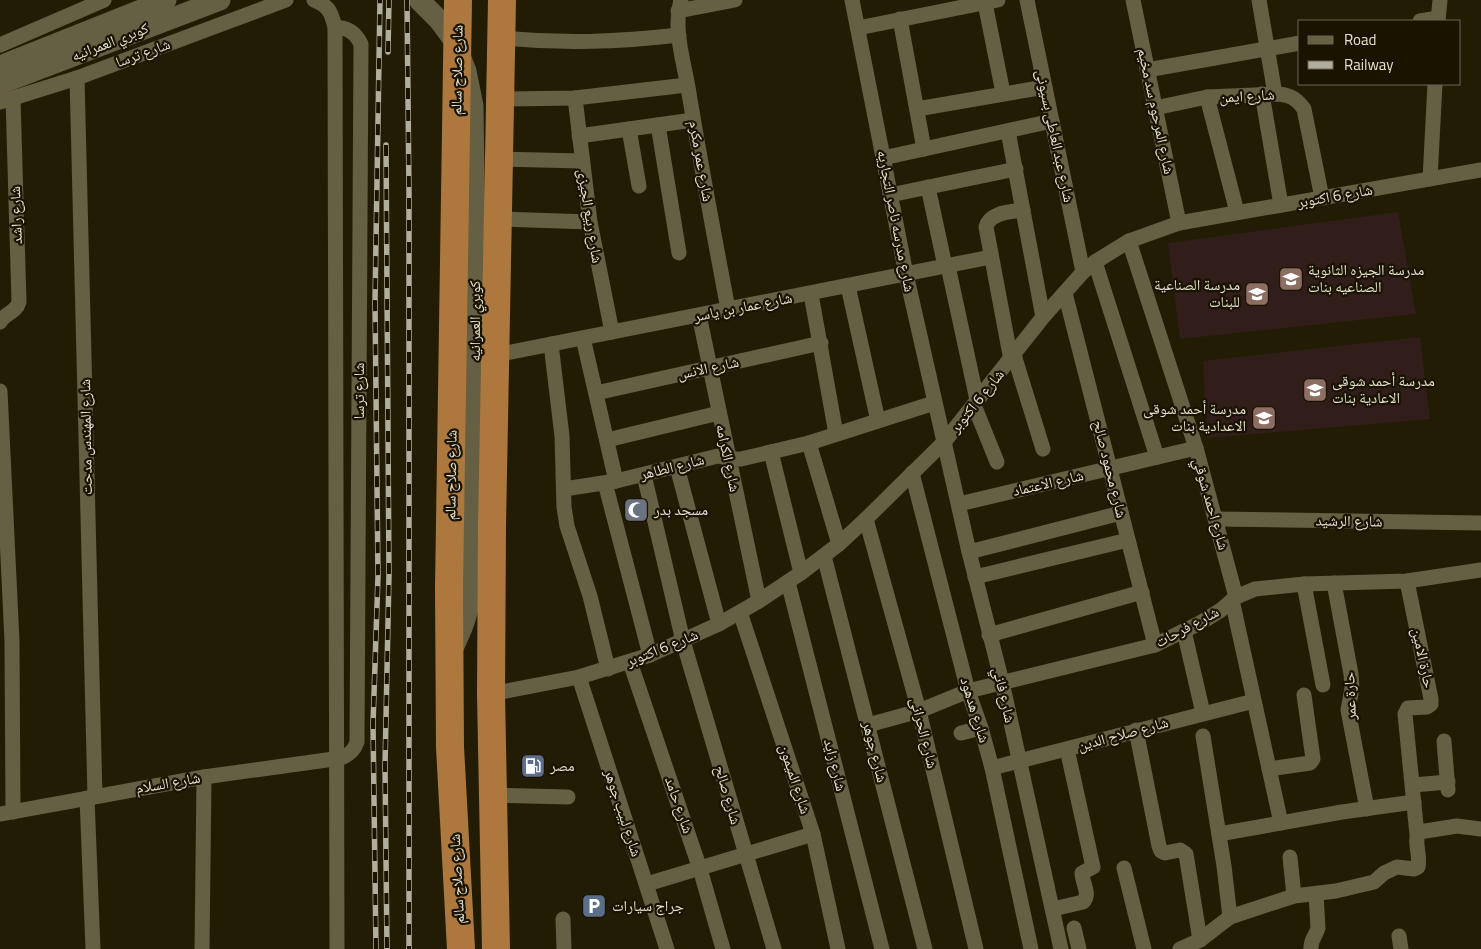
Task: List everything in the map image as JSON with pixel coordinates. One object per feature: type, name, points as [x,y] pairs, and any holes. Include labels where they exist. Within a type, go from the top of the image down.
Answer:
[{"type":"highway","points":[[458,8],[466,23],[485,28],[494,26],[502,28]]},
{"type":"highway","name":"شارع صلاح سالم","points":[[458,8],[449,588],[450,747],[461,949]]},
{"type":"highway","points":[[457,54],[467,46],[479,43],[491,45],[502,28]]},
{"type":"highway","points":[[496,949],[491,694],[502,28]]},
{"type":"highway","points":[[450,747],[459,766],[466,771],[475,772],[483,768],[492,748]]},
{"type":"street","points":[[0,45],[104,0]]},
{"type":"street","name":"كوبري العمرانيه","points":[[0,66],[166,0]]},
{"type":"street","name":"كوبري العمرانيه","points":[[4,95],[220,0]]},
{"type":"street","name":"شارع ترسا","points":[[4,95],[77,78],[286,0]]},
{"type":"street","name":"شارع ترسا","points":[[314,0],[330,10],[335,27],[337,949]]},
{"type":"street","name":"كوبري العمرانيه","points":[[419,0],[439,20],[453,39],[466,70],[473,106],[476,312],[474,500],[470,607],[464,625],[450,654]]},
{"type":"street","points":[[680,6],[735,0]]},
{"type":"street","name":"شارع مدرسه ناصر التجاريه","points":[[852,0],[906,274],[934,403],[945,441]]},
{"type":"street","name":"شارع عبد العاطى بسيونى","points":[[1027,0],[1052,121],[1089,267],[1157,457]]},
{"type":"street","name":"شارع المرحوم سد مخيم","points":[[1133,0],[1179,223]]},
{"type":"street","points":[[1259,0],[1268,48],[1268,94],[1281,205]]},
{"type":"street","points":[[1438,20],[1440,0]]},
{"type":"street","points":[[858,28],[991,1],[1003,93]]},
{"type":"street","name":"شارع عمر مكرم","points":[[680,6],[679,35],[728,309]]},
{"type":"street","points":[[900,19],[924,149]]},
{"type":"street","name":"شارع ترسا","points":[[335,27],[351,31],[357,36],[361,44],[357,742],[346,756],[336,758]]},
{"type":"street","points":[[502,28],[541,42],[633,40],[679,35]]},
{"type":"street","points":[[1148,70],[1298,43]]},
{"type":"street","name":"شارع المهندس مدحت","points":[[77,78],[93,949]]},
{"type":"street","points":[[501,99],[575,98],[687,85]]},
{"type":"street","points":[[1430,179],[1435,85]]},
{"type":"street","points":[[917,109],[1045,87]]},
{"type":"street","name":"شارع ايمن","points":[[1155,108],[1207,98],[1268,94],[1283,94],[1292,97],[1304,109],[1322,198]]},
{"type":"street","name":"شارع راشد","points":[[0,322],[18,307],[19,302],[4,95]]},
{"type":"street","name":"شارع ربيع الجيزى","points":[[575,98],[590,222],[612,332]]},
{"type":"street","points":[[1207,98],[1236,212]]},
{"type":"street","points":[[579,136],[693,120]]},
{"type":"street","points":[[883,158],[1052,121]]},
{"type":"street","points":[[658,125],[679,253]]},
{"type":"street","points":[[629,129],[639,186]]},
{"type":"street","points":[[1008,131],[1044,317]]},
{"type":"street","points":[[500,159],[582,161]]},
{"type":"street","points":[[890,195],[1016,169]]},
{"type":"street","name":"شارع 6 اكتوبر","points":[[491,694],[579,677],[630,662],[683,641],[718,624],[788,582],[839,544],[945,441],[1065,293],[1089,267],[1129,241],[1179,223],[1481,170]]},
{"type":"street","points":[[928,187],[976,403],[997,462]]},
{"type":"street","points":[[1023,210],[995,215],[988,220],[986,227],[1013,358],[1042,449]]},
{"type":"street","points":[[498,219],[590,222]]},
{"type":"street","name":"شارع احمد شوقي","points":[[1129,241],[1196,448],[1216,519],[1281,823]]},
{"type":"street","name":"شارع عمار بن ياسر","points":[[496,355],[991,257]]},
{"type":"street","points":[[848,286],[878,421]]},
{"type":"street","name":"شارع محمود صالح","points":[[1065,293],[1155,645]]},
{"type":"street","points":[[811,294],[836,434]]},
{"type":"street","name":"شارع الكرامه","points":[[698,315],[759,601]]},
{"type":"street","points":[[583,338],[607,440],[610,482],[650,654]]},
{"type":"street","name":"شارع الانس","points":[[596,393],[821,343]]},
{"type":"street","points":[[551,344],[560,409],[564,462],[564,507],[567,526],[590,596],[608,669]]},
{"type":"street","points":[[0,391],[6,641],[6,813]]},
{"type":"street","name":"شارع الطاهر","points":[[564,489],[644,475],[718,456],[737,460],[809,443],[934,403]]},
{"type":"street","points":[[607,440],[719,413]]},
{"type":"street","name":"شارع فاني","points":[[945,441],[969,552],[1002,682],[1061,949]]},
{"type":"street","points":[[809,443],[839,544]]},
{"type":"street","name":"شارع الاعتماد","points":[[959,504],[1196,448]]},
{"type":"street","points":[[771,452],[801,572]]},
{"type":"street","points":[[676,466],[718,624]]},
{"type":"street","name":"شارع هدهود","points":[[912,473],[968,691],[992,768],[1031,949]]},
{"type":"street","name":"شارع صالح","points":[[644,475],[683,641],[774,949]]},
{"type":"street","points":[[969,552],[1121,514]]},
{"type":"street","name":"شارع الحرانى","points":[[866,519],[919,711],[976,949]]},
{"type":"street","name":"شارع الرشيد","points":[[1216,519],[1481,523]]},
{"type":"street","points":[[975,577],[1128,540]]},
{"type":"street","name":"شارع جوهر","points":[[824,556],[925,949]]},
{"type":"street","name":"شارع فرحات","points":[[868,725],[919,711],[968,691],[1155,645],[1221,610],[1234,598],[1255,589],[1304,584],[1407,581],[1481,570]]},
{"type":"street","name":"حارة الامين","points":[[1316,894],[1374,882],[1384,873],[1397,867],[1414,869],[1418,867],[1406,710],[1408,708],[1427,708],[1431,704],[1431,699],[1407,581]]},
{"type":"street","name":"شارع زايد","points":[[788,582],[882,949]]},
{"type":"street","name":"حارة عمر","points":[[1334,583],[1351,674],[1352,688],[1348,710],[1367,809]]},
{"type":"street","points":[[1304,584],[1323,685]]},
{"type":"street","points":[[989,635],[1142,592]]},
{"type":"street","name":"شارع الميمون","points":[[740,612],[813,834],[838,949]]},
{"type":"street","points":[[1184,631],[1203,714]]},
{"type":"street","name":"شارع حامد","points":[[630,662],[700,869],[723,949]]},
{"type":"street","name":"شارع لبيب جوهر","points":[[579,677],[667,949]]},
{"type":"street","points":[[1269,769],[1310,763],[1313,759],[1304,695]]},
{"type":"street","name":"شارع صلاح الدين","points":[[992,768],[1254,701]]},
{"type":"street","points":[[961,734],[981,728]]},
{"type":"street","points":[[1136,730],[1160,851],[1165,853],[1180,850],[1186,854],[1200,940]]},
{"type":"street","points":[[1202,736],[1219,834],[1230,917]]},
{"type":"street","points":[[1413,785],[1448,786],[1444,741]]},
{"type":"street","points":[[1053,909],[1083,902],[1086,899],[1087,894],[1082,873],[1093,866],[1067,749]]},
{"type":"street","name":"شارع السلام","points":[[6,813],[204,777],[336,758]]},
{"type":"street","points":[[193,949],[202,949],[204,777]]},
{"type":"street","points":[[493,795],[568,797]]},
{"type":"street","points":[[1219,834],[1414,802]]},
{"type":"street","points":[[1417,835],[1424,830],[1457,826],[1481,829]]},
{"type":"street","points":[[647,884],[813,834]]},
{"type":"street","points":[[1290,857],[1294,896]]},
{"type":"street","points":[[1124,868],[1144,949]]},
{"type":"street","points":[[1180,949],[1200,940],[1230,917],[1294,896],[1316,894],[1318,928],[1317,933],[1312,939],[1311,949]]},
{"type":"street","points":[[563,919],[564,949]]},
{"type":"street","points":[[1074,928],[1078,949]]},
{"type":"shaded area","name":"مدرسة الجيزه الثانوية الصناعيه بنات","points":[[1398,212],[1416,314],[1180,339],[1168,243]]},
{"type":"shaded area","name":"مدرسة أحمد شوقى الاعادية بنات","points":[[1420,337],[1430,419],[1207,438],[1203,361]]},
{"type":"railway","points":[[376,949],[373,724],[378,576],[375,303],[380,0]]},
{"type":"railway","points":[[388,52],[389,0]]},
{"type":"railway","points":[[407,0],[409,193],[409,949]]},
{"type":"railway","points":[[386,145],[389,575],[385,766],[387,949]]},
{"type":"place","name":"مدرسة الجيزه الثانوية الصناعيه بنات","points":[[1291,279]]},
{"type":"place","name":"مدرسة الصناعية للبنات","points":[[1257,294]]},
{"type":"place","name":"مدرسة أحمد شوقى الاعادية بنات","points":[[1315,390]]},
{"type":"place","name":"مدرسة أحمد شوقى الاعدادية بنات","points":[[1264,418]]},
{"type":"place","name":"مسجد بدر","points":[[636,510]]},
{"type":"place","name":"مصر","points":[[533,766]]},
{"type":"place","name":"جراج سيارات","points":[[594,906]]}]
